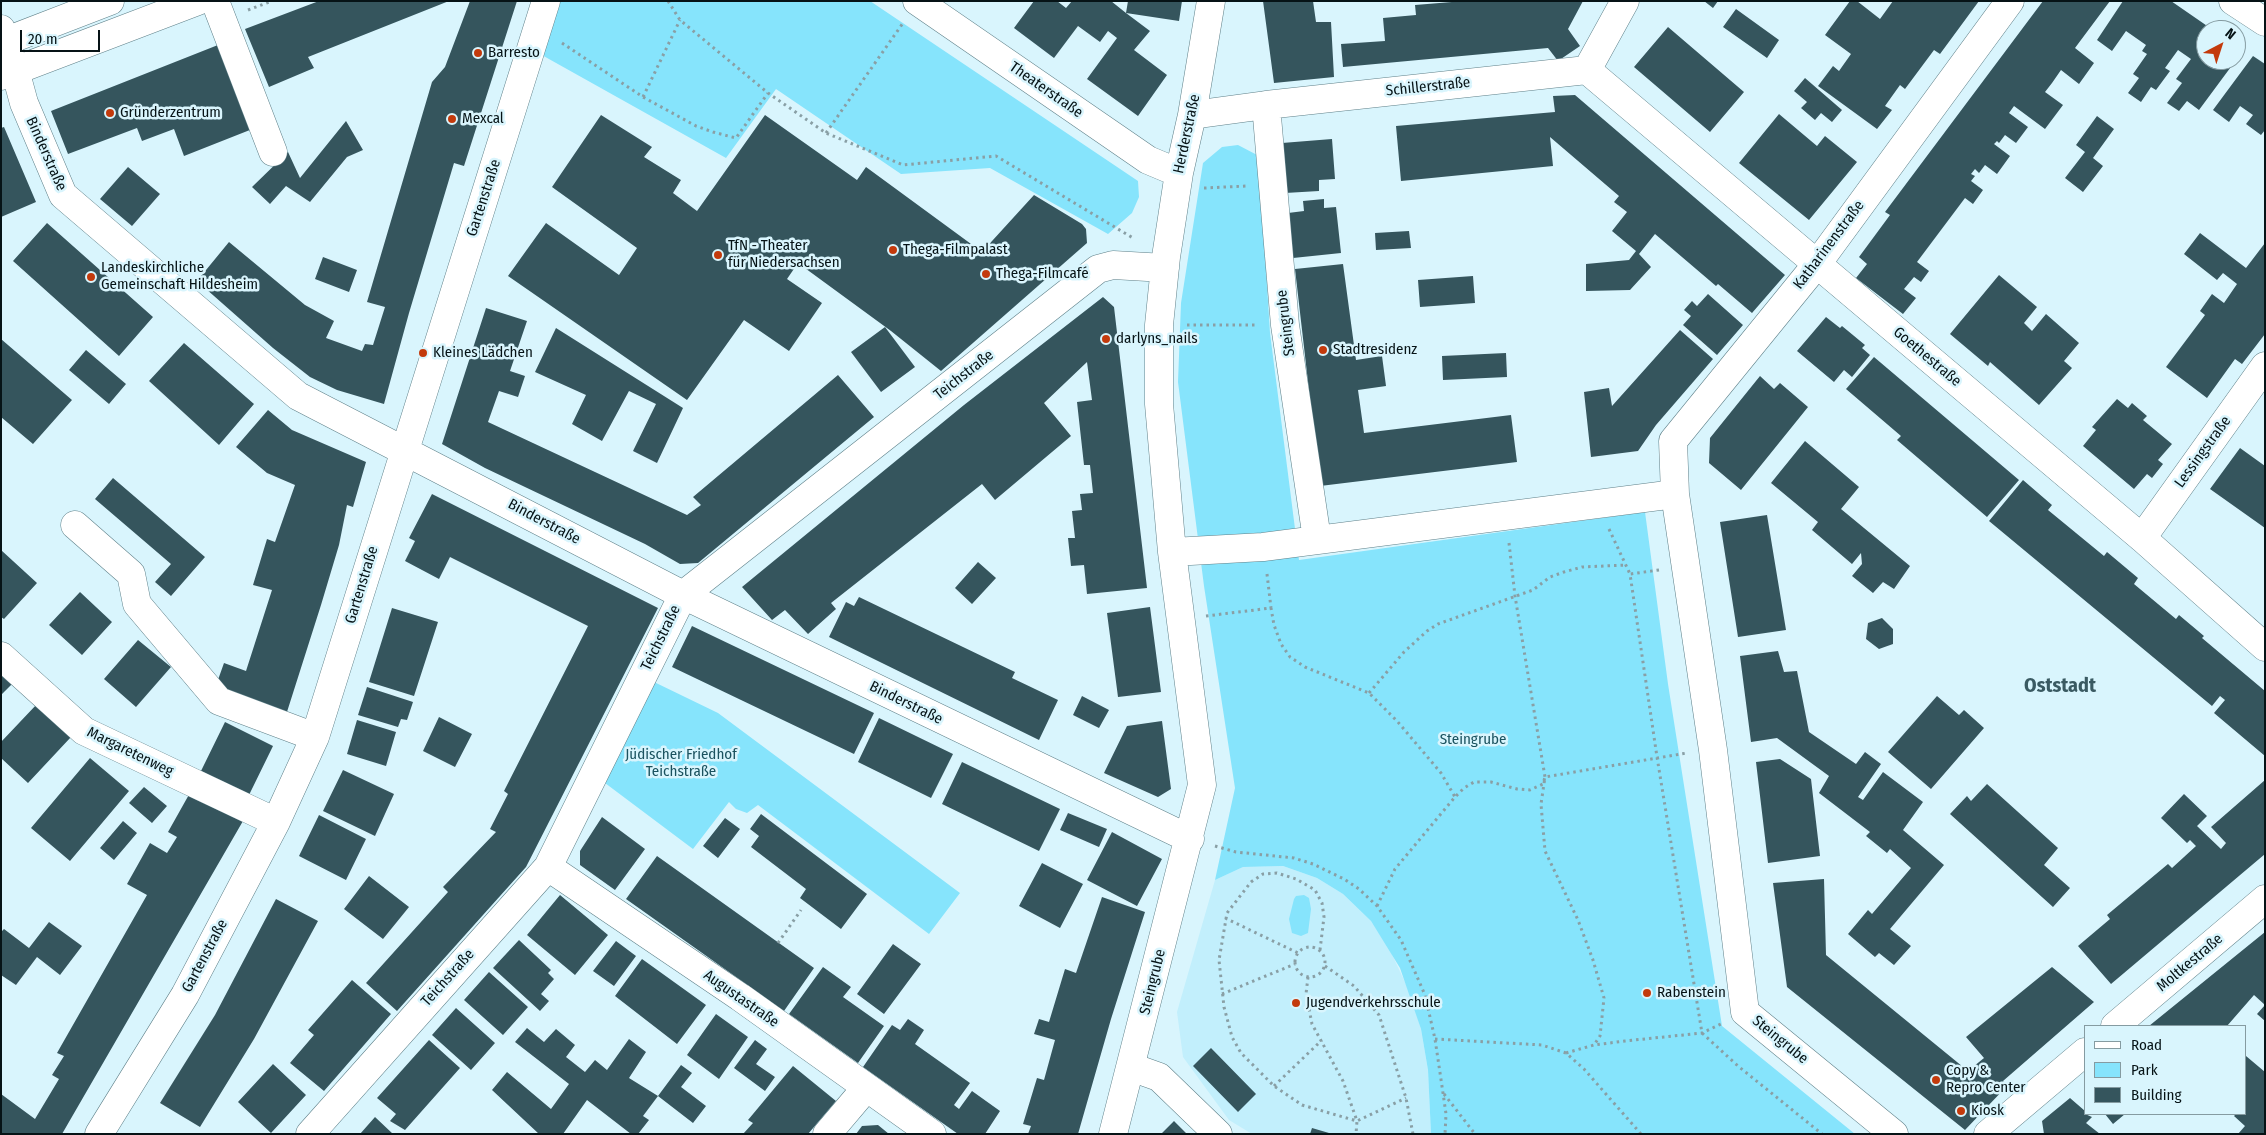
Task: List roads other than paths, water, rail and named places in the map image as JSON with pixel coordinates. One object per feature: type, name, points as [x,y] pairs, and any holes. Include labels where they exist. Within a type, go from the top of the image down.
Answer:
[{"type":"street","points":[[3,38],[110,1]]},
{"type":"street","points":[[8,73],[198,1]]},
{"type":"street","points":[[215,1],[273,152]]},
{"type":"street","name":"Gartenstraße","points":[[99,1134],[185,994],[276,822],[315,737],[546,1]]},
{"type":"street","name":"Herderstraße","points":[[1165,262],[1178,181],[1192,115],[1212,1]]},
{"type":"street","points":[[1586,70],[1625,1]]},
{"type":"street","name":"Katharinenstraße","points":[[1676,494],[1673,441],[1816,264],[2010,1]]},
{"type":"street","points":[[2233,1],[2265,22]]},
{"type":"street","name":"Theaterstraße","points":[[918,2],[1178,181]]},
{"type":"street","name":"Binderstraße","points":[[3,38],[8,73],[24,102],[63,195],[298,396],[683,595],[1190,839]]},
{"type":"street","name":"Schillerstraße","points":[[1192,115],[1266,104],[1586,70]]},
{"type":"street","name":"Goethestraße","points":[[1586,70],[2142,538],[2265,647]]},
{"type":"street","name":"Steingrube","points":[[1266,104],[1285,325],[1317,539]]},
{"type":"street","name":"Steingrube","points":[[1113,1134],[1132,1067],[1202,785],[1179,619],[1159,404],[1159,325],[1165,262]]},
{"type":"street","name":"Teichstraße","points":[[310,1134],[548,867],[683,595],[1098,269],[1113,265],[1165,262]]},
{"type":"street","name":"Lessingstraße","points":[[2142,538],[2265,366]]},
{"type":"street","points":[[1172,552],[1263,547],[1598,506],[1676,494]]},
{"type":"street","name":"Steingrube","points":[[1676,494],[1713,750],[1745,1012],[1894,1134]]},
{"type":"street","points":[[75,525],[130,574],[137,604],[219,701],[315,737]]},
{"type":"street","name":"Margaretenweg","points":[[1,656],[84,731],[276,822]]},
{"type":"street","name":"Augustastraße","points":[[548,867],[740,997],[932,1134]]},
{"type":"street","name":"Moltkestraße","points":[[2116,1025],[2265,899]]},
{"type":"street","points":[[2001,1130],[2084,1053]]},
{"type":"street","points":[[1132,1067],[1159,1077],[1218,1134]]},
{"type":"street","points":[[827,1134],[866,1088]]},
{"type":"place","name":"Barresto","points":[[478,53]]},
{"type":"place","name":"Gründerzentrum","points":[[110,113]]},
{"type":"place","name":"Mexcal","points":[[452,119]]},
{"type":"place","name":"Thega-Filmpalast","points":[[893,250]]},
{"type":"place","name":"TfN - Theater für Niedersachsen","points":[[718,255]]},
{"type":"place","name":"Thega-Filmcafé","points":[[986,274]]},
{"type":"place","name":"Landeskirchliche Gemeinschaft Hildesheim","points":[[91,277]]},
{"type":"place","name":"darlyns_nails","points":[[1106,339]]},
{"type":"place","name":"Stadtresidenz","points":[[1323,350]]},
{"type":"place","name":"Kleines Lädchen","points":[[423,353]]},
{"type":"place","name":"Rabenstein","points":[[1647,993]]},
{"type":"place","name":"Jugendverkehrsschule","points":[[1296,1003]]},
{"type":"place","name":"Copy & Repro Center","points":[[1936,1080]]},
{"type":"place","name":"Kiosk","points":[[1961,1111]]},
{"type":"district","name":"Oststadt","points":[[2060,686]]},
{"type":"park label","name":"Jüdischer Friedhof Teichstraße","points":[[681,764]]}]
